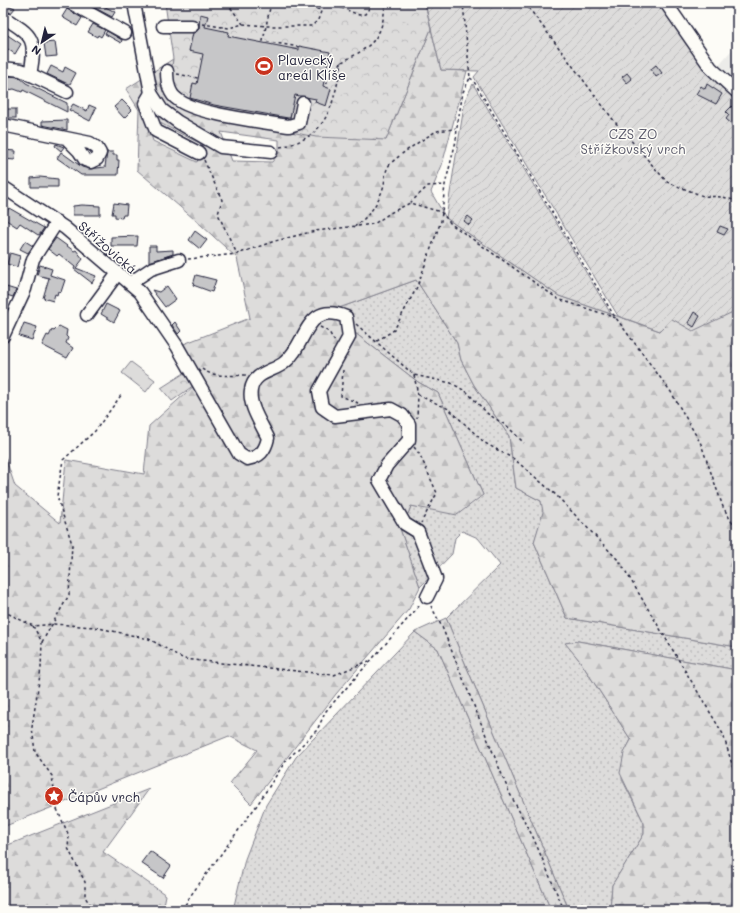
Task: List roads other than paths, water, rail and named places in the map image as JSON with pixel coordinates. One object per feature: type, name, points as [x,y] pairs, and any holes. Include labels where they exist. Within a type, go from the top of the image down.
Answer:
[{"type":"street","points":[[71,3],[125,33]]},
{"type":"street","points":[[134,3],[151,93],[162,110],[178,122],[221,147],[271,152]]},
{"type":"street","points":[[666,3],[711,68],[737,92]]},
{"type":"street","points":[[3,17],[25,31],[31,40],[34,54],[30,75]]},
{"type":"street","points":[[163,26],[192,26]]},
{"type":"street","points":[[3,68],[16,69],[67,92]]},
{"type":"street","points":[[167,72],[167,84],[176,99],[197,110],[289,126],[299,123],[303,103]]},
{"type":"street","points":[[151,93],[145,103],[156,131],[199,153]]},
{"type":"street","points":[[3,125],[68,140]]},
{"type":"street","name":"Střížovická","points":[[3,187],[57,222],[140,292],[177,346],[239,454],[247,459],[257,457],[265,449],[268,438],[252,403],[251,389],[260,374],[286,362],[298,346],[310,322],[323,315],[336,313],[346,317],[349,337],[319,391],[322,407],[335,416],[391,409],[402,415],[408,424],[409,440],[387,465],[379,480],[405,524],[418,532],[436,579],[427,597]]},
{"type":"street","points":[[3,336],[25,289],[33,259],[57,222]]},
{"type":"street","points":[[130,284],[151,269],[179,260]]},
{"type":"street","points":[[87,315],[118,273]]},
{"type":"place","name":"Plavecký areál Klíše","points":[[264,66]]},
{"type":"place","name":"Čápův vrch","points":[[54,796]]},
{"type":"park label","name":"CZS ZO Střížkovský vrch","points":[[633,140]]}]
